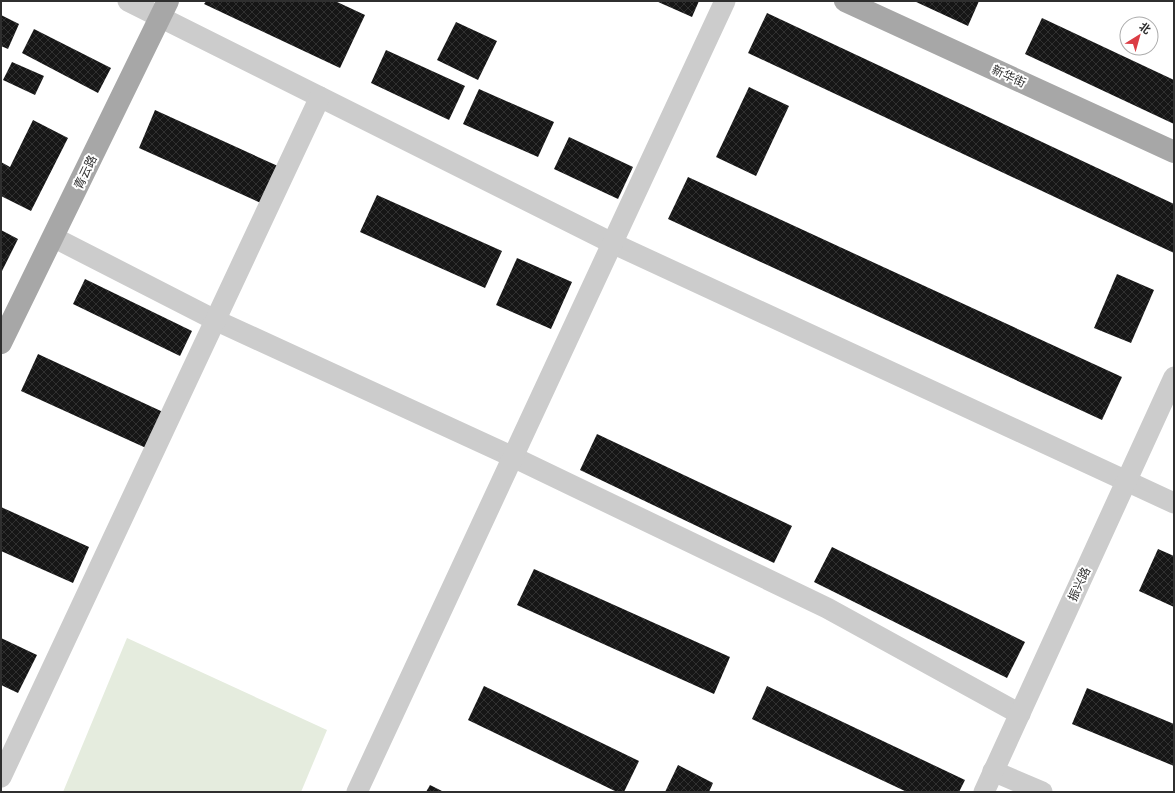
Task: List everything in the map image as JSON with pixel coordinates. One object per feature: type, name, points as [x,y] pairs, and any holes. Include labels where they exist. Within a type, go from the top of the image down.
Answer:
[{"type":"main road","name":"新华街","points":[[852,2],[1174,152]]},
{"type":"main road","name":"青云路","points":[[1,343],[164,9]]},
{"type":"street","points":[[128,1],[164,9],[320,97],[612,243],[1174,503]]},
{"type":"street","points":[[357,792],[725,1]]},
{"type":"street","points":[[1,777],[320,97]]},
{"type":"street","points":[[52,238],[215,320],[513,457],[827,608],[1020,714]]},
{"type":"street","name":"振兴路","points":[[984,792],[1174,377]]},
{"type":"street","points":[[993,771],[1042,792]]},
{"type":"shaded area","points":[[127,638],[327,730],[301,792],[63,792]]},
{"type":"building","points":[[206,1],[335,1],[365,15],[340,68],[204,4]]},
{"type":"building","points":[[656,1],[699,1],[692,17]]},
{"type":"building","points":[[914,1],[979,1],[968,26]]},
{"type":"building","points":[[767,13],[1174,204],[1174,253],[748,53]]},
{"type":"building","points":[[1,15],[19,24],[8,49],[1,46]]},
{"type":"building","points":[[1042,18],[1119,54],[1119,56],[1123,56],[1174,80],[1174,124],[1025,54]]},
{"type":"building","points":[[456,22],[497,41],[478,80],[437,60]]},
{"type":"building","points":[[34,29],[111,68],[98,93],[22,53]]},
{"type":"building","points":[[386,50],[465,86],[449,120],[371,83]]},
{"type":"building","points":[[12,62],[44,76],[35,95],[3,80]]},
{"type":"building","points":[[749,87],[789,106],[756,176],[716,157]]},
{"type":"building","points":[[479,89],[554,122],[538,157],[463,124]]},
{"type":"building","points":[[155,110],[280,167],[263,204],[139,148]]},
{"type":"building","points":[[33,120],[68,138],[31,211],[1,196],[1,162],[10,167]]},
{"type":"building","points":[[569,137],[633,167],[618,199],[554,169]]},
{"type":"building","points":[[688,177],[1122,377],[1102,420],[668,219]]},
{"type":"building","points":[[377,195],[502,251],[485,288],[360,232]]},
{"type":"building","points":[[1,230],[18,239],[1,273]]},
{"type":"building","points":[[517,258],[572,282],[551,329],[496,305]]},
{"type":"building","points":[[1117,274],[1154,290],[1131,343],[1094,328]]},
{"type":"building","points":[[85,279],[192,331],[180,356],[73,304]]},
{"type":"building","points":[[38,354],[163,412],[146,448],[21,391]]},
{"type":"building","points":[[597,434],[792,526],[774,563],[580,470]]},
{"type":"building","points":[[1,507],[89,547],[73,583],[1,551]]},
{"type":"building","points":[[832,547],[1025,642],[1007,678],[814,582]]},
{"type":"building","points":[[1158,549],[1174,556],[1174,607],[1139,591]]},
{"type":"building","points":[[534,569],[730,657],[714,694],[517,605]]},
{"type":"building","points":[[1,638],[37,655],[18,693],[1,685]]},
{"type":"building","points":[[484,686],[639,761],[624,792],[617,792],[468,720]]},
{"type":"building","points":[[767,686],[965,780],[959,792],[907,792],[752,719]]},
{"type":"building","points":[[1087,688],[1174,724],[1174,766],[1072,724]]},
{"type":"building","points":[[678,765],[713,783],[709,792],[665,792]]},
{"type":"building","points":[[430,785],[444,792],[426,792]]}]
